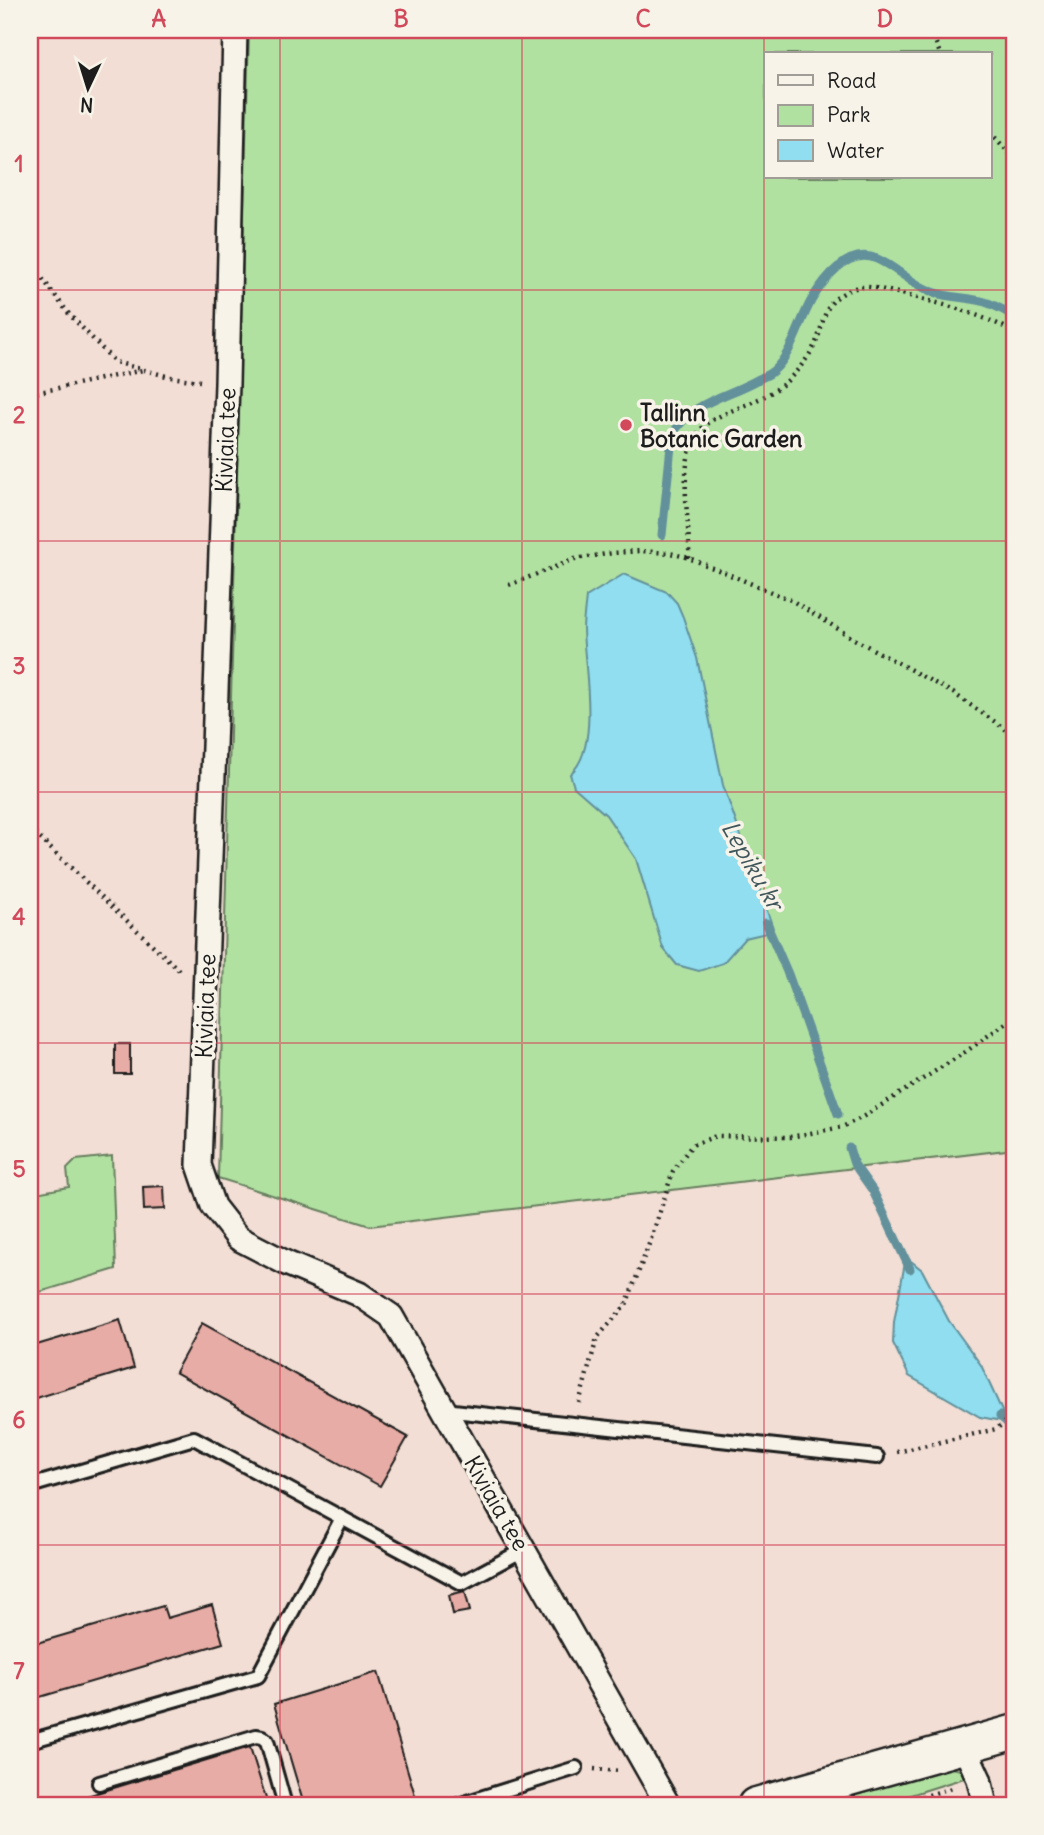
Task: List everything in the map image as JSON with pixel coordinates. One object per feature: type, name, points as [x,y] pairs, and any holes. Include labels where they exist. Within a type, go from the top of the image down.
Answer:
[{"type":"main road","points":[[755,1805],[1014,1732]]},
{"type":"street","name":"Kiviaia tee","points":[[235,30],[227,384],[199,1165],[213,1206],[239,1238],[286,1263],[359,1294],[391,1316],[668,1805]]},
{"type":"street","points":[[964,1746],[979,1779],[985,1805]]},
{"type":"lane","points":[[444,1410],[877,1457]]},
{"type":"lane","points":[[30,1486],[194,1438],[462,1583],[523,1550]]},
{"type":"lane","points":[[30,1741],[258,1676],[342,1518]]},
{"type":"lane","points":[[99,1783],[256,1736],[267,1741],[285,1805]]},
{"type":"lane","points":[[458,1805],[576,1768]]},
{"type":"path","points":[[932,30],[939,52]]},
{"type":"path","points":[[992,134],[1014,158]]},
{"type":"path","points":[[30,261],[69,314],[115,362],[170,377],[227,384]]},
{"type":"path","points":[[689,558],[687,469],[694,437],[713,419],[775,392],[790,379],[817,342],[825,314],[833,301],[848,290],[862,287],[940,303],[989,319],[1014,332]]},
{"type":"path","points":[[30,394],[144,370]]},
{"type":"path","points":[[509,585],[575,559],[613,553],[670,553],[689,558],[791,600],[856,640],[953,693],[1014,735]]},
{"type":"path","points":[[30,829],[205,994]]},
{"type":"path","points":[[573,1424],[597,1338],[626,1304],[673,1171],[692,1145],[716,1136],[790,1137],[842,1128],[964,1054],[1014,1017]]},
{"type":"path","points":[[877,1457],[996,1429],[1014,1415]]},
{"type":"path","points":[[576,1768],[651,1774]]},
{"type":"green space","name":"Tallinn Botanic Garden","points":[[249,30],[1014,30],[1014,1149],[370,1226],[218,1178]]},
{"type":"green space","points":[[112,1156],[116,1269],[30,1295],[30,1194],[69,1187],[67,1169],[76,1160]]},
{"type":"green space","points":[[939,1769],[961,1770],[964,1778],[879,1805],[814,1805]]},
{"type":"water","points":[[624,574],[667,592],[677,603],[683,617],[697,658],[723,785],[773,928],[771,932],[745,938],[723,963],[699,971],[677,965],[663,948],[636,859],[606,815],[574,787],[570,774],[580,762],[588,727],[588,685],[583,630],[586,597]]},
{"type":"water","points":[[906,1257],[922,1270],[949,1321],[981,1365],[1007,1422],[980,1417],[909,1376],[893,1343],[894,1322]]},
{"type":"building","points":[[115,1044],[130,1044],[130,1074],[115,1074]]},
{"type":"building","points":[[164,1186],[165,1209],[144,1210],[143,1187]]},
{"type":"building","points":[[120,1320],[134,1368],[30,1400],[30,1347]]},
{"type":"building","points":[[202,1323],[408,1437],[380,1486],[175,1372]]},
{"type":"building","points":[[465,1591],[470,1611],[453,1614],[449,1595]]},
{"type":"building","points":[[212,1605],[223,1643],[30,1700],[30,1645],[163,1606],[167,1618]]},
{"type":"building","points":[[378,1672],[418,1805],[304,1805],[274,1704]]},
{"type":"building","points":[[250,1747],[268,1805],[57,1805]]},
{"type":"waterway","name":"Lepiku kr","points":[[662,535],[672,436],[680,424],[699,407],[773,371],[790,347],[816,292],[830,275],[847,261],[866,256],[877,259],[925,289],[985,302],[1014,316]]},
{"type":"waterway","name":"Lepiku kr","points":[[766,923],[788,974],[838,1114]]},
{"type":"waterway","name":"Lepiku kr","points":[[849,1148],[854,1164],[873,1191],[910,1269]]},
{"type":"waterway","name":"Lepiku kr","points":[[1000,1416],[1014,1429]]},
{"type":"place","name":"Tallinn Botanic Garden","points":[[626,425]]}]
